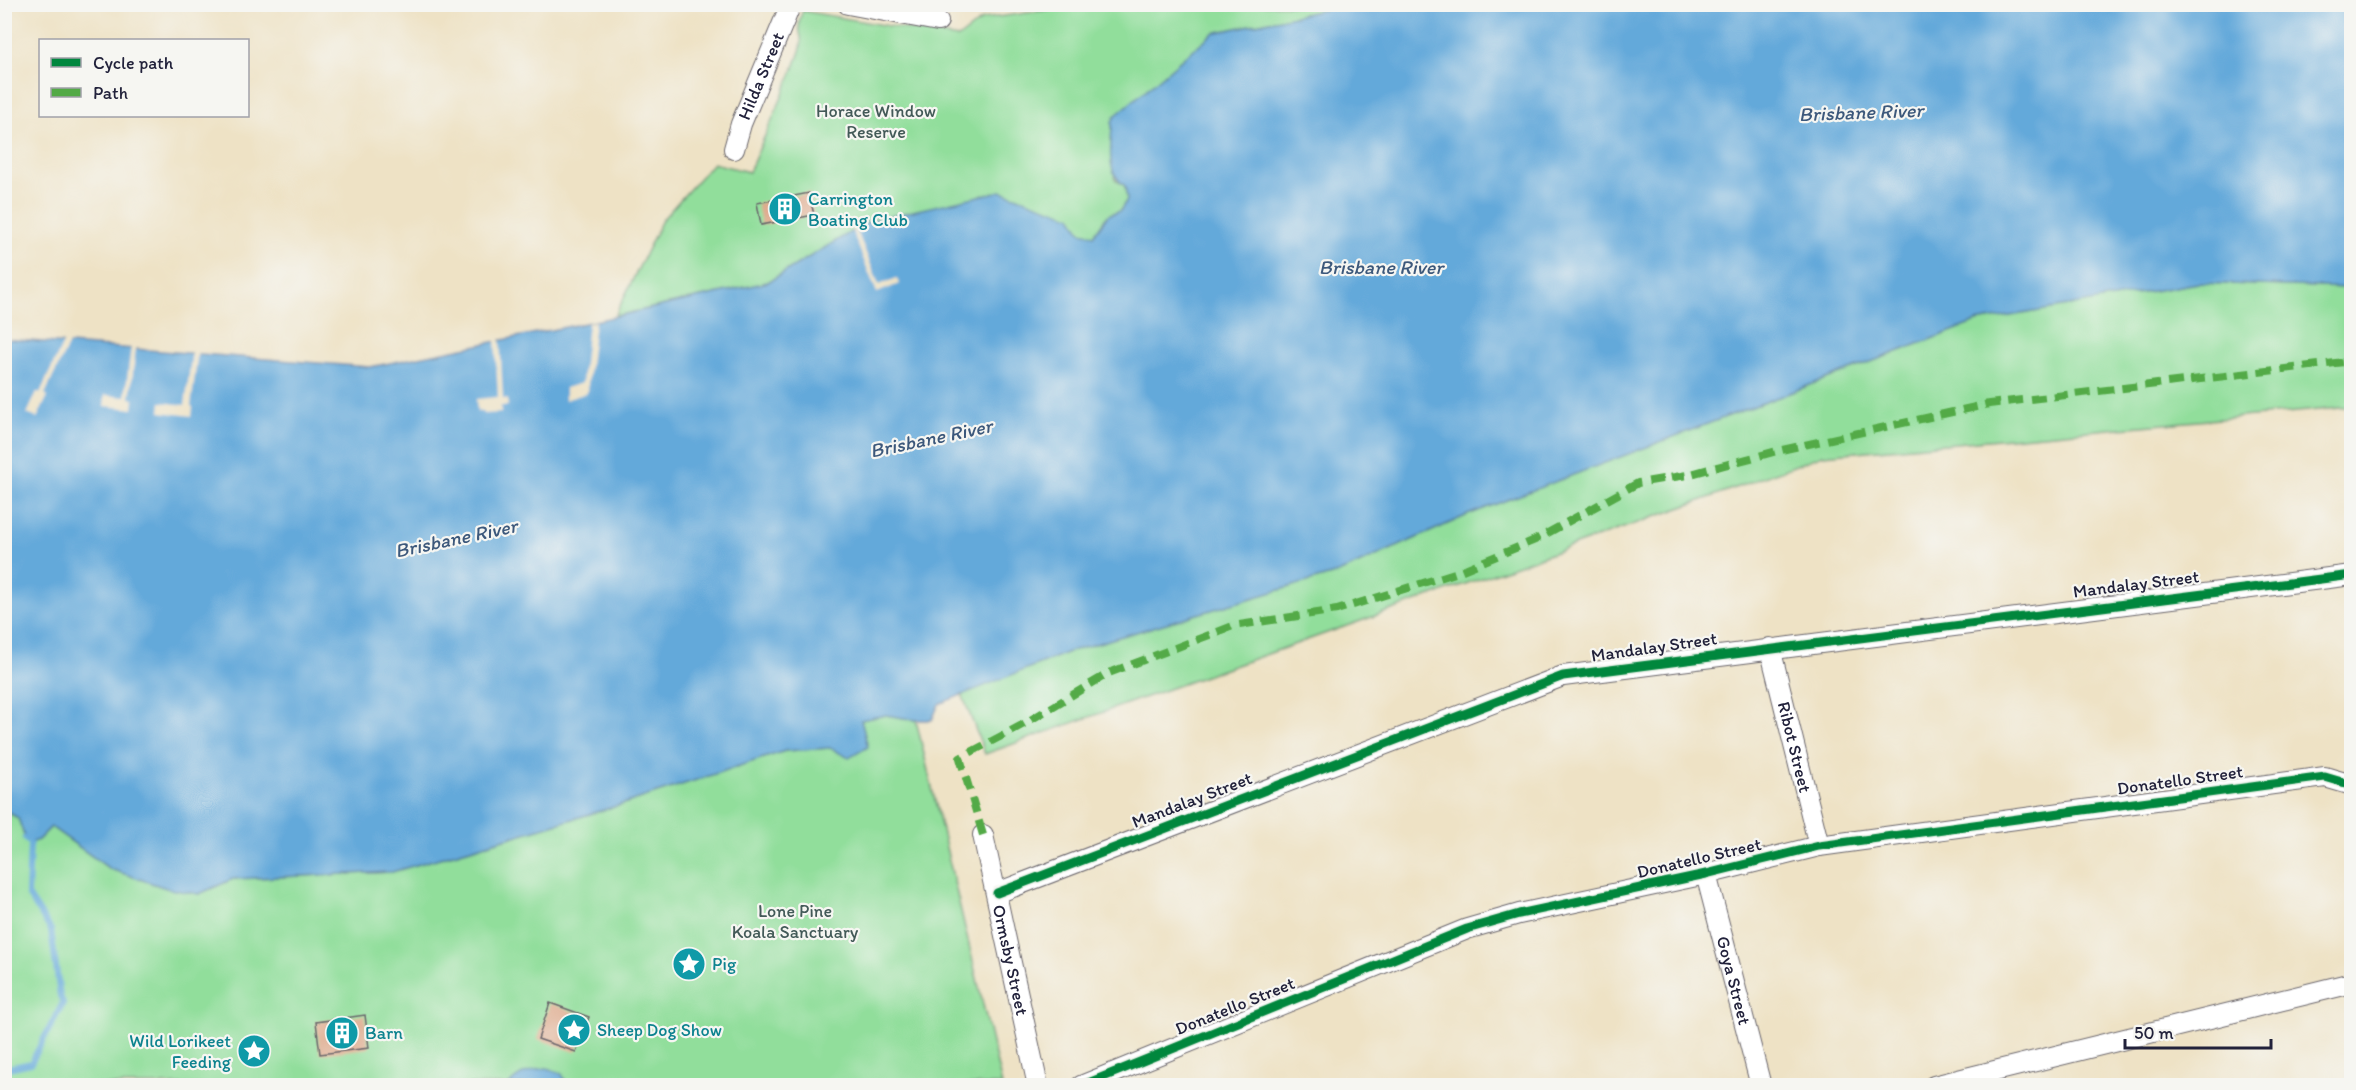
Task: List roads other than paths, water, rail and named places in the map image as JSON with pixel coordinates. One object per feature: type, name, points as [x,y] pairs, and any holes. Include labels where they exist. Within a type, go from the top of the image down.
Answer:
[{"type":"street","name":"Hilda Street","points":[[734,149],[741,124],[791,4]]},
{"type":"street","points":[[848,4],[938,21]]},
{"type":"street","name":"Mandalay Street","points":[[997,893],[1563,676],[2352,575]]},
{"type":"street","name":"Ribot Street","points":[[1770,648],[1819,846]]},
{"type":"street","name":"Donatello Street","points":[[1082,1086],[1467,929],[1519,914],[1706,874],[1819,846],[2325,777],[2352,785]]},
{"type":"street","name":"Ormsby Street","points":[[983,835],[1038,1086]]},
{"type":"street","name":"Goya Street","points":[[1706,874],[1761,1086]]},
{"type":"street","points":[[1934,1086],[2352,982]]},
{"type":"water","name":"Brisbane River","points":[[1347,5],[2351,5],[2351,288],[2198,283],[1976,322],[1470,514],[1338,573],[1071,651],[939,704],[932,720],[886,715],[861,720],[868,747],[849,758],[830,748],[785,751],[617,806],[392,872],[233,879],[199,894],[169,889],[110,869],[51,827],[38,840],[30,843],[25,838],[18,818],[5,810],[4,339],[370,367],[595,321],[768,282],[869,221],[1001,191],[1071,216],[1081,232],[1094,235],[1108,215],[1120,211],[1127,200],[1125,186],[1118,180],[1112,165],[1112,122],[1115,116],[1213,33]]},
{"type":"water","points":[[547,1068],[562,1074],[567,1085],[509,1085],[521,1075]]},
{"type":"waterway","points":[[4,1069],[31,1063],[63,1003],[60,996],[51,930],[28,895],[30,843],[25,838]]},
{"type":"place","name":"Carrington Boating Club","points":[[785,209]]},
{"type":"place","name":"Pig","points":[[689,964]]},
{"type":"place","name":"Sheep Dog Show","points":[[574,1030]]},
{"type":"place","name":"Barn","points":[[342,1033]]},
{"type":"place","name":"Wild Lorikeet Feeding","points":[[254,1051]]},
{"type":"park label","name":"Horace Window Reserve","points":[[876,121]]},
{"type":"park label","name":"Lone Pine Koala Sanctuary","points":[[795,921]]}]
